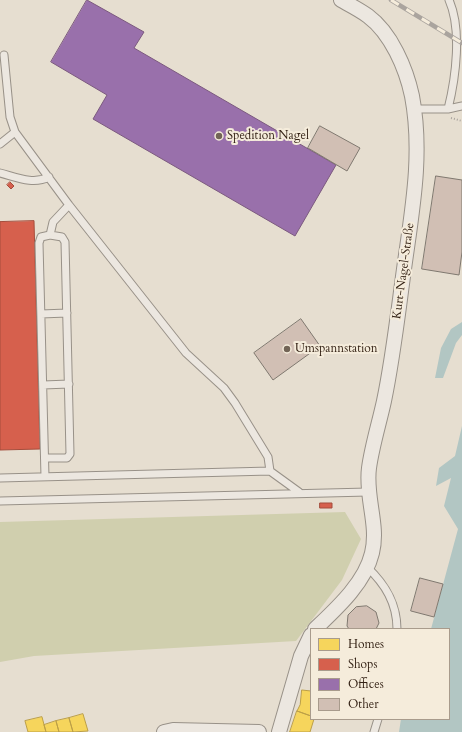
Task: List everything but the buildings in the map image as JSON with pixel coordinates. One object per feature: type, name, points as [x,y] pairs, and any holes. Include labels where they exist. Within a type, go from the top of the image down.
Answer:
[{"type":"street","name":"Kurt-Nagel-Straße","points":[[316,628],[353,588],[367,567],[372,553],[374,527],[368,492],[369,469],[391,367],[417,173],[414,109],[407,77],[395,50],[380,28],[368,16],[342,0]]},
{"type":"street","points":[[279,732],[301,656],[310,637]]},
{"type":"street","points":[[164,732],[173,730],[226,730],[259,732]]},
{"type":"lane","points":[[448,109],[460,50],[459,17],[455,7],[449,0]]},
{"type":"lane","points":[[4,55],[10,117],[15,132],[69,205],[186,353],[224,388],[235,403],[268,457],[270,471]]},
{"type":"lane","points":[[414,109],[448,109],[462,106]]},
{"type":"lane","points":[[0,144],[15,132]]},
{"type":"lane","points":[[0,173],[33,182],[42,181],[49,177]]},
{"type":"lane","points":[[50,235],[53,222],[69,205]]},
{"type":"lane","points":[[45,458],[67,458],[70,454],[65,242],[62,237],[50,235],[42,237],[39,243],[45,477]]},
{"type":"lane","points":[[41,314],[67,313]]},
{"type":"lane","points":[[43,385],[69,384]]},
{"type":"lane","points":[[0,478],[270,471],[299,492]]},
{"type":"lane","points":[[0,501],[299,492],[368,492]]},
{"type":"lane","points":[[367,567],[379,579],[391,597],[397,628]]},
{"type":"lane","points":[[374,732],[378,720]]},
{"type":"green space","points":[[345,512],[361,539],[342,580],[296,641],[34,656],[0,662],[0,522]]},
{"type":"shaded area","points":[[462,322],[462,335],[456,343],[443,378],[435,378],[441,348],[451,329]]},
{"type":"shaded area","points":[[462,426],[462,732],[399,732],[401,720],[450,720],[450,628],[431,628],[458,529],[444,506],[451,478],[436,486],[439,468],[455,456]]},
{"type":"railway","points":[[391,0],[462,43]]},
{"type":"place","name":"Spedition Nagel","points":[[219,136]]},
{"type":"place","name":"Umspannstation","points":[[287,349]]}]
